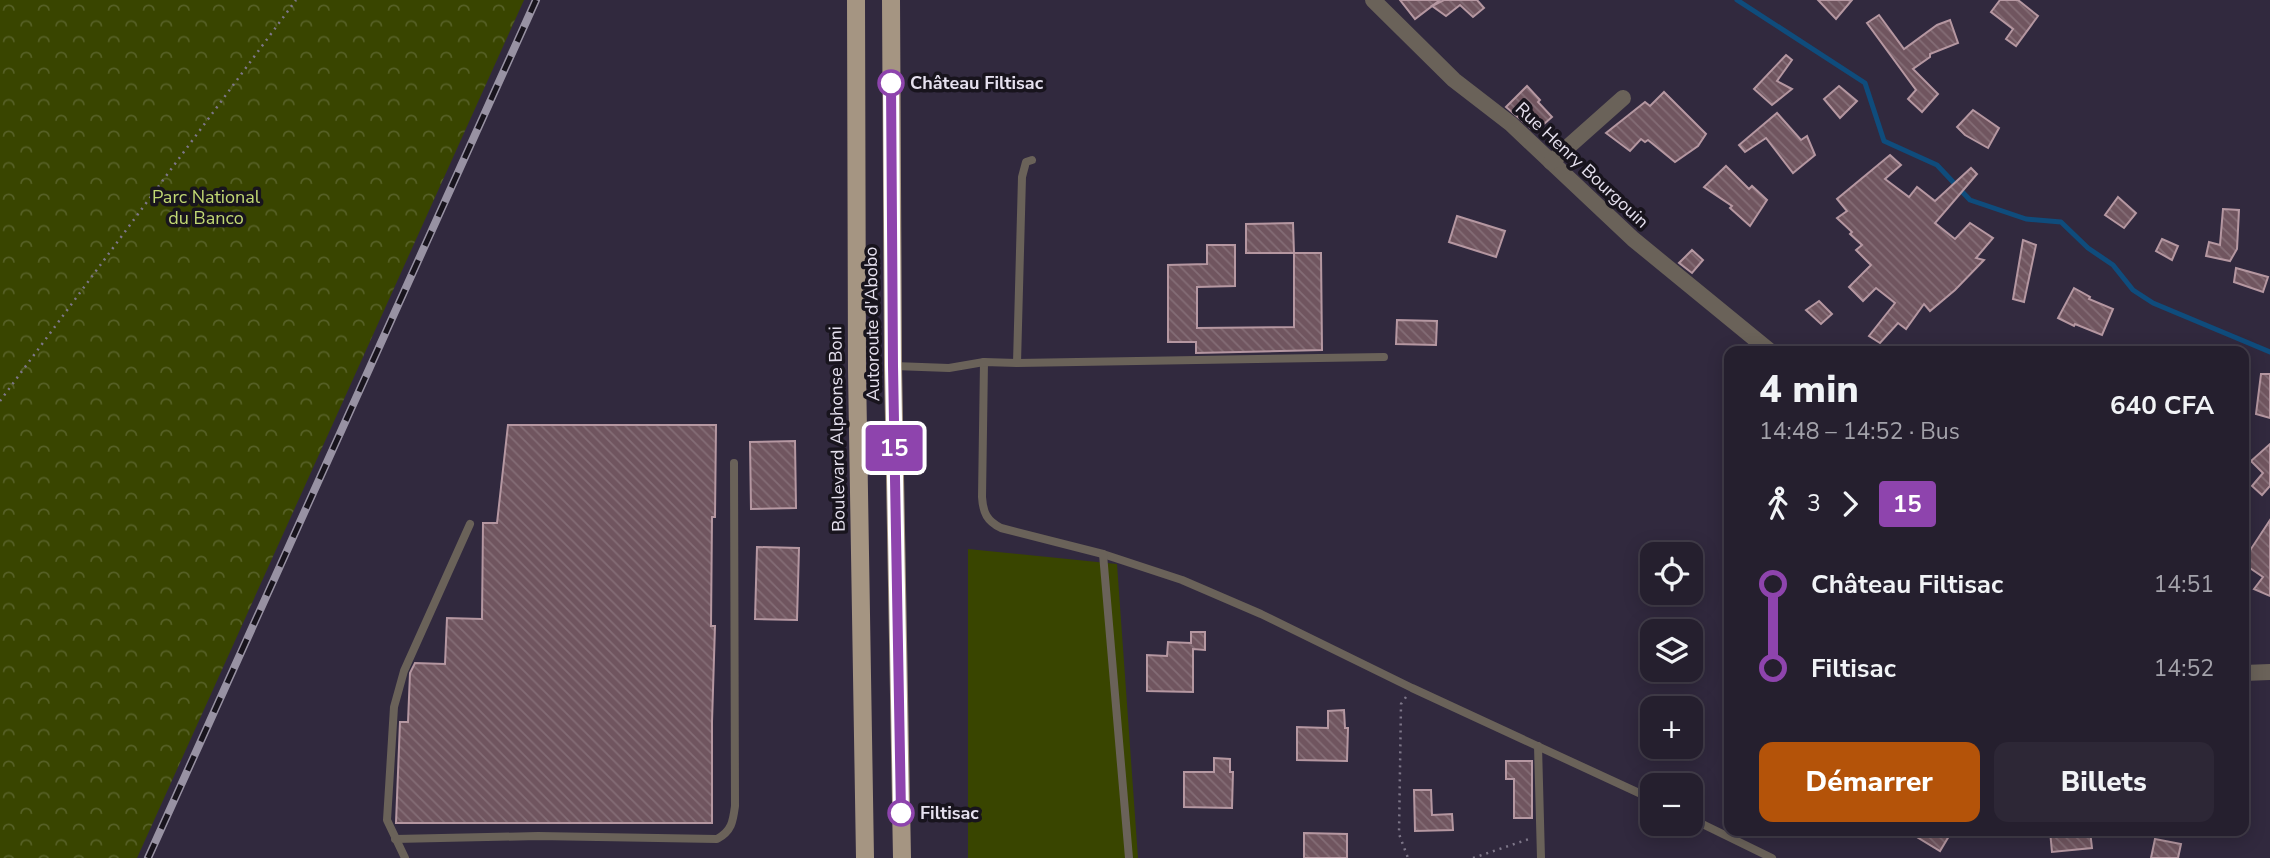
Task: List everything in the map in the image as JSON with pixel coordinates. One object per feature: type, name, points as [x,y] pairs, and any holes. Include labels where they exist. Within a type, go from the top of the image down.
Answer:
[{"type":"main road","name":"Boulevard Alphonse Boni","points":[[856,0],[857,370],[865,858]]},
{"type":"main road","name":"Autoroute d'Abobo","points":[[891,0],[893,366],[902,858]]},
{"type":"street","name":"Rue Henry Bourgouin","points":[[1373,0],[1454,80],[1511,124],[1633,239],[1764,346]]},
{"type":"street","points":[[1551,162],[1623,98]]},
{"type":"street","points":[[2249,673],[2270,672]]},
{"type":"lane","points":[[1017,363],[1022,177],[1026,162],[1031,160]]},
{"type":"lane","points":[[893,366],[949,368],[984,362],[1384,357]]},
{"type":"lane","points":[[984,362],[982,497],[985,516],[991,523],[1182,580],[1640,793]]},
{"type":"lane","points":[[395,839],[538,836],[717,839],[729,831],[735,806],[734,463]]},
{"type":"lane","points":[[405,858],[387,820],[394,706],[398,688],[470,524]]},
{"type":"lane","points":[[1102,554],[1129,858]]},
{"type":"lane","points":[[1538,746],[1541,858]]},
{"type":"lane","points":[[1703,824],[1724,835]]},
{"type":"lane","points":[[1727,836],[1772,858]]},
{"type":"path","points":[[0,401],[296,0]]},
{"type":"path","points":[[1408,858],[1399,834],[1401,704],[1412,688]]},
{"type":"path","points":[[1473,858],[1542,836]]},
{"type":"green space","name":"Parc National du Banco","points":[[0,0],[524,0],[137,858],[0,858]]},
{"type":"green space","points":[[968,549],[1117,564],[1138,858],[968,858]]},
{"type":"building","points":[[1400,0],[1440,0],[1415,19]]},
{"type":"building","points":[[1444,0],[1477,0],[1484,8],[1473,17],[1460,5],[1446,16],[1432,6]]},
{"type":"building","points":[[1818,0],[1852,0],[1836,19]]},
{"type":"building","points":[[2000,0],[2018,0],[2038,16],[2016,46],[2006,39],[2013,29],[1991,12]]},
{"type":"building","points":[[1879,15],[1904,49],[1937,25],[1950,20],[1958,43],[1930,54],[1930,57],[1913,69],[1938,94],[1922,112],[1908,99],[1916,90],[1867,23]]},
{"type":"building","points":[[1786,55],[1792,60],[1777,81],[1792,89],[1772,105],[1754,89]]},
{"type":"building","points":[[1527,86],[1552,117],[1535,132],[1506,107]]},
{"type":"building","points":[[1839,86],[1857,101],[1840,118],[1824,99]]},
{"type":"building","points":[[1664,92],[1706,134],[1698,146],[1675,162],[1648,140],[1645,142],[1641,139],[1630,151],[1606,133],[1645,102],[1650,106]]},
{"type":"building","points":[[1973,110],[1999,128],[1988,148],[1965,135],[1957,127]]},
{"type":"building","points":[[1777,113],[1801,140],[1807,136],[1815,155],[1793,173],[1766,138],[1745,152],[1739,145]]},
{"type":"building","points":[[1890,155],[1901,165],[1885,179],[1909,197],[1917,187],[1935,201],[1971,168],[1977,174],[1935,223],[1955,239],[1970,223],[1993,238],[1976,258],[1984,260],[1955,290],[1930,311],[1924,304],[1906,329],[1898,323],[1880,343],[1869,336],[1895,303],[1876,288],[1863,301],[1849,287],[1871,265],[1856,250],[1862,245],[1837,218],[1847,211],[1837,199]]},
{"type":"building","points":[[1726,166],[1749,189],[1752,186],[1767,200],[1750,226],[1730,208],[1732,206],[1704,187]]},
{"type":"building","points":[[2118,197],[2136,213],[2124,228],[2105,215]]},
{"type":"building","points":[[2223,209],[2239,210],[2237,249],[2230,261],[2206,256],[2209,242],[2220,245]]},
{"type":"building","points":[[1457,216],[1505,231],[1496,257],[1449,242]]},
{"type":"building","points":[[1293,223],[1294,253],[1246,253],[1246,224]]},
{"type":"building","points":[[2162,239],[2178,246],[2172,260],[2156,251]]},
{"type":"building","points":[[2023,240],[2036,245],[2024,302],[2013,299]]},
{"type":"building","points":[[1207,245],[1235,245],[1235,286],[1197,287],[1197,328],[1294,327],[1294,253],[1321,253],[1322,350],[1196,353],[1196,342],[1168,342],[1168,265],[1207,264]]},
{"type":"building","points":[[1692,250],[1703,260],[1692,273],[1679,263]]},
{"type":"building","points":[[2236,268],[2268,277],[2263,292],[2234,282]]},
{"type":"building","points":[[2074,288],[2090,297],[2089,299],[2113,309],[2102,335],[2058,318]]},
{"type":"building","points":[[1819,301],[1832,314],[1821,324],[1806,310]]},
{"type":"building","points":[[1397,320],[1437,321],[1436,345],[1396,344]]},
{"type":"building","points":[[2261,374],[2270,374],[2270,418],[2256,414]]},
{"type":"building","points":[[508,425],[716,425],[715,517],[712,517],[711,626],[715,626],[712,823],[396,823],[400,722],[408,722],[410,673],[415,663],[445,664],[447,618],[482,619],[483,523],[497,523]]},
{"type":"building","points":[[795,441],[796,508],[751,509],[750,442]]},
{"type":"building","points":[[2270,444],[2270,486],[2262,495],[2252,486],[2263,473],[2251,461]]},
{"type":"building","points":[[2270,520],[2270,596],[2254,589],[2263,577],[2249,567],[2249,552]]},
{"type":"building","points":[[757,547],[799,548],[797,620],[755,619]]},
{"type":"building","points":[[1191,632],[1205,632],[1205,650],[1193,649],[1193,692],[1147,691],[1147,655],[1167,656],[1168,642],[1191,643]]},
{"type":"building","points":[[1344,710],[1345,728],[1348,728],[1347,761],[1297,760],[1297,727],[1328,728],[1328,711]]},
{"type":"building","points":[[1214,758],[1230,759],[1230,772],[1233,772],[1232,808],[1184,807],[1184,772],[1214,772]]},
{"type":"building","points":[[1506,761],[1532,761],[1532,818],[1514,818],[1514,779],[1506,779]]},
{"type":"building","points":[[1414,790],[1431,790],[1432,815],[1452,814],[1453,830],[1415,831]]},
{"type":"building","points":[[1304,833],[1347,834],[1347,858],[1304,858]]},
{"type":"building","points":[[1915,836],[1949,836],[1940,851]]},
{"type":"building","points":[[2050,836],[2091,836],[2092,848],[2052,852]]},
{"type":"building","points":[[2155,839],[2181,844],[2178,858],[2151,858]]},
{"type":"waterway","points":[[1737,0],[1865,83],[1884,141],[1937,165],[1970,200],[2026,219],[2061,222],[2088,248],[2113,265],[2133,290],[2153,303],[2270,352]]},
{"type":"railway","points":[[148,858],[536,0]]},
{"type":"bus line","name":"15","points":[[891,83],[901,813]]},
{"type":"place","name":"Château Filtisac","points":[[891,83]]},
{"type":"place","name":"Filtisac","points":[[901,813]]}]
